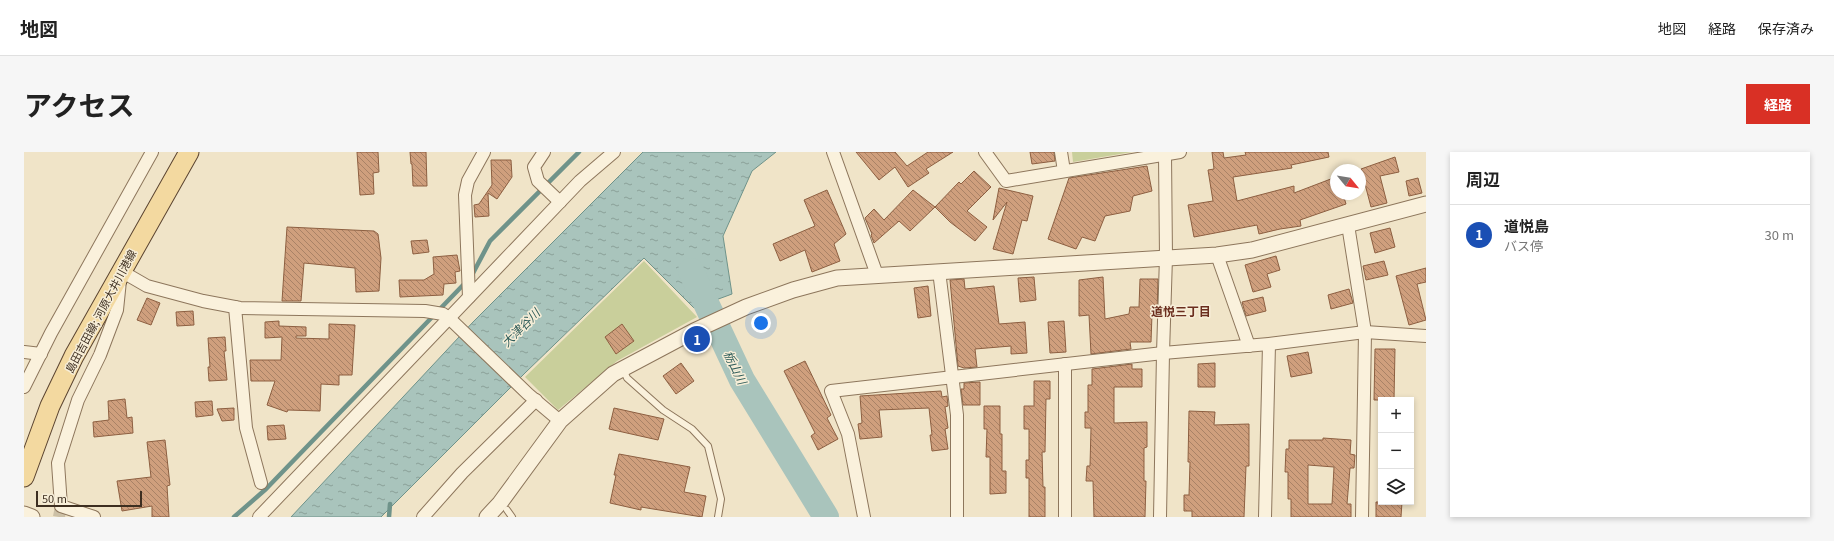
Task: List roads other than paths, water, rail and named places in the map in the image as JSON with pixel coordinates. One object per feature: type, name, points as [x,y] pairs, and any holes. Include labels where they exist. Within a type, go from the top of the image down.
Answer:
[{"type":"main road","name":"島田吉田線; 河原大井川港線","points":[[24,478],[50,406],[74,356],[189,152]]},
{"type":"street","points":[[24,387],[152,152]]},
{"type":"street","points":[[469,297],[465,196],[468,181],[484,152]]},
{"type":"street","points":[[544,152],[534,167],[538,181],[560,202]]},
{"type":"street","points":[[259,517],[580,181],[614,152]]},
{"type":"street","points":[[833,152],[877,275]]},
{"type":"street","points":[[985,152],[1006,181],[1180,152]]},
{"type":"street","points":[[1061,152],[1064,171]]},
{"type":"street","points":[[1160,517],[1166,257],[1165,154]]},
{"type":"street","points":[[486,517],[500,503],[560,421],[587,395],[613,374],[694,331],[746,307],[793,290],[838,278],[1217,255],[1252,250],[1426,204]]},
{"type":"street","points":[[1348,225],[1365,332],[1362,517]]},
{"type":"street","points":[[1217,255],[1249,346]]},
{"type":"street","points":[[94,517],[61,506],[58,463],[78,400],[100,355],[117,310],[121,271],[147,286],[203,301],[235,307],[426,312],[443,314],[560,421]]},
{"type":"street","points":[[939,271],[957,415],[957,517]]},
{"type":"street","points":[[235,307],[246,428],[261,483]]},
{"type":"street","points":[[864,517],[848,434],[831,391],[1163,353],[1269,344],[1365,332],[1426,336]]},
{"type":"street","points":[[1264,517],[1269,344]]},
{"type":"street","points":[[24,352],[41,354]]},
{"type":"street","points":[[1065,364],[1065,517]]},
{"type":"street","points":[[423,517],[532,397]]},
{"type":"street","points":[[24,514],[32,517]]},
{"type":"lane","points":[[623,369],[627,378],[664,410],[692,429],[708,446],[722,499],[718,517]]},
{"type":"lane","points":[[507,510],[512,517]]},
{"type":"water","name":"大津谷川","points":[[643,152],[776,152],[752,171],[723,236],[732,294],[694,308],[644,258],[526,372],[381,517],[291,517],[473,322]]},
{"type":"waterway","points":[[471,277],[490,241],[579,152]]},
{"type":"waterway","name":"栃山川","points":[[691,271],[742,380],[826,517]]},
{"type":"waterway","points":[[234,517],[266,489],[466,282]]},
{"type":"waterway","points":[[389,517],[390,504]]},
{"type":"tunnel","points":[[59,517],[61,506]]},
{"type":"place","name":"道悦島","points":[[697,339]]},
{"type":"district","name":"道悦三丁目","points":[[1181,310]]}]
